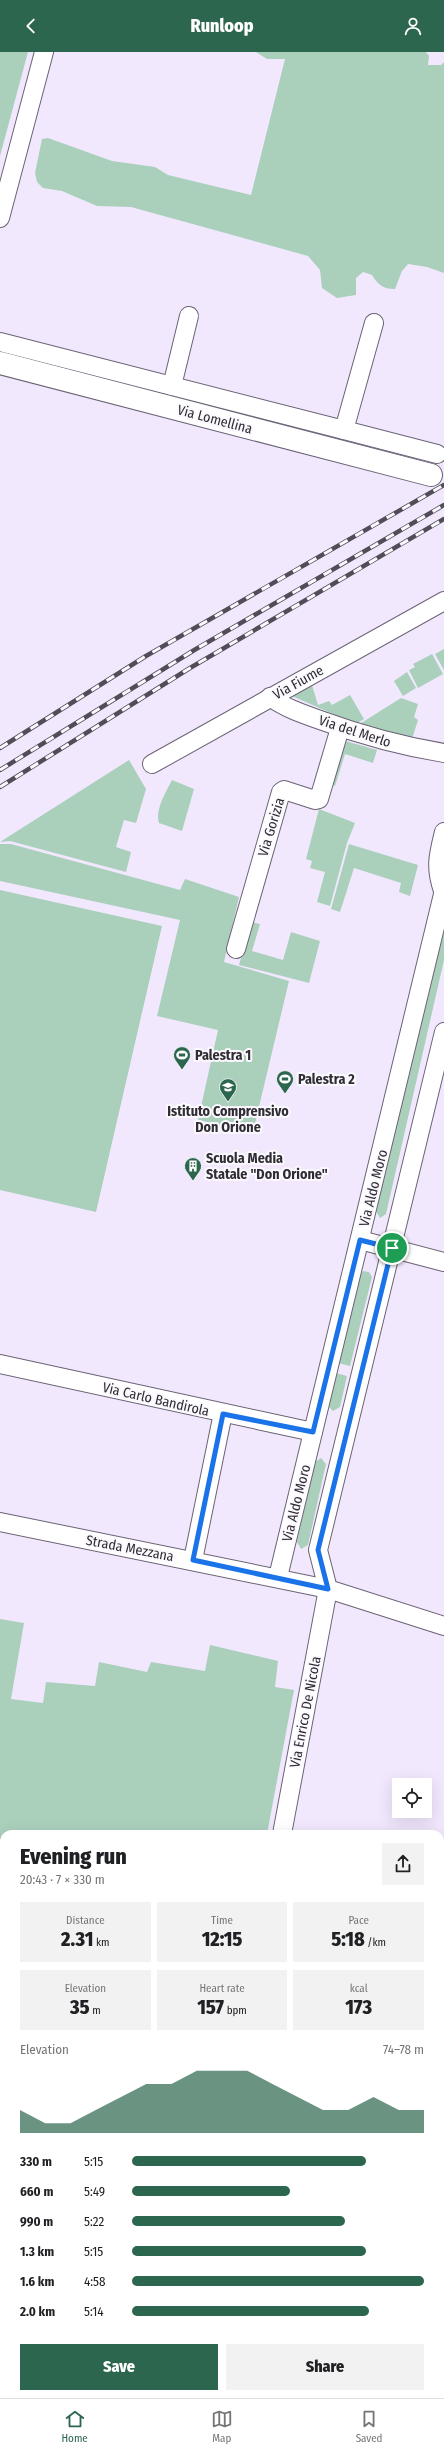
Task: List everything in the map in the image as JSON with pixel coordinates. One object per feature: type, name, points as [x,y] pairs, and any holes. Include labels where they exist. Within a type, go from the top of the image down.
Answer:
[{"type":"main road","name":"Via Lomellina","points":[[0,363],[431,475]]},
{"type":"street","points":[[0,218],[44,52]]},
{"type":"street","name":"Via Lomellina","points":[[172,386],[188,316]]},
{"type":"street","points":[[344,430],[374,323]]},
{"type":"street","name":"Via Lomellina","points":[[0,342],[437,454]]},
{"type":"street","name":"Via Fiume","points":[[152,764],[444,601]]},
{"type":"street","name":"Via del Merlo","points":[[270,697],[297,712],[340,728],[408,748],[444,754]]},
{"type":"street","name":"Via Gorizia","points":[[236,949],[281,792],[284,790],[315,800],[319,799],[340,728]]},
{"type":"street","points":[[443,891],[437,875],[436,862],[444,832]]},
{"type":"street","name":"Via Aldo Moro","points":[[278,1577],[443,891]]},
{"type":"street","points":[[328,1589],[318,1550],[444,1032]]},
{"type":"street","points":[[360,1240],[444,1262]]},
{"type":"street","name":"Via Carlo Bandirola","points":[[0,1364],[223,1414],[313,1432]]},
{"type":"street","points":[[193,1560],[223,1414]]},
{"type":"street","name":"Strada Mezzana","points":[[0,1522],[278,1577],[328,1589],[444,1626]]},
{"type":"street","name":"Via Enrico De Nicola","points":[[283,1830],[328,1589]]},
{"type":"green space","points":[[0,52],[28,52],[0,156]]},
{"type":"green space","points":[[256,52],[426,52],[429,56],[428,65],[441,65],[444,62],[444,273],[427,267],[408,264],[402,271],[395,289],[381,286],[372,275],[363,272],[356,278],[356,295],[337,298],[322,288],[320,270],[308,256],[131,207],[97,206],[62,191],[43,188],[37,182],[35,173],[42,139],[48,138],[112,161],[155,167],[168,175],[251,195],[285,59],[267,59]]},
{"type":"green space","points":[[444,649],[444,670],[435,654]]},
{"type":"green space","points":[[432,654],[443,674],[418,688],[409,670],[415,667],[413,664]]},
{"type":"green space","points":[[407,672],[416,688],[403,696],[394,681]]},
{"type":"green space","points":[[312,685],[318,705],[329,701],[332,705],[350,695],[364,719],[356,724],[292,696]]},
{"type":"green space","points":[[401,698],[418,704],[414,717],[418,720],[412,739],[358,725]]},
{"type":"green space","points":[[342,740],[377,750],[373,763],[345,754],[335,786],[330,784]]},
{"type":"green space","points":[[129,760],[146,789],[136,823],[124,820],[116,847],[131,852],[126,872],[10,841],[0,842]]},
{"type":"green space","points":[[172,780],[194,789],[182,831],[159,823],[158,818],[158,812],[164,795]]},
{"type":"green space","points":[[319,809],[355,823],[347,843],[330,906],[317,902],[325,872],[310,868],[312,861],[306,859]]},
{"type":"green space","points":[[0,844],[11,844],[180,890],[185,879],[239,897],[224,962],[289,981],[253,1132],[198,1120],[218,1030],[157,1016],[180,920],[0,881]]},
{"type":"green space","points":[[349,844],[418,865],[410,896],[399,892],[401,883],[354,868],[340,912],[331,909]]},
{"type":"green space","points":[[0,890],[162,926],[96,1212],[0,1190]]},
{"type":"green space","points":[[444,916],[444,960],[386,1214],[380,1218],[376,1211]]},
{"type":"green space","points":[[251,922],[260,924],[252,951],[283,960],[291,932],[320,941],[309,983],[239,965]]},
{"type":"green space","points":[[363,1271],[369,1272],[372,1277],[350,1366],[338,1363],[360,1274]]},
{"type":"green space","points":[[336,1373],[347,1376],[340,1407],[333,1411],[328,1406]]},
{"type":"green space","points":[[321,1458],[326,1464],[308,1545],[301,1549],[297,1542],[315,1462]]},
{"type":"green space","points":[[0,1619],[24,1623],[11,1699],[43,1703],[46,1682],[95,1686],[99,1662],[147,1672],[151,1662],[205,1671],[210,1645],[278,1661],[275,1687],[294,1690],[268,1830],[0,1830]]},
{"type":"railway","points":[[0,748],[146,656],[444,485]]},
{"type":"railway","points":[[0,770],[196,649],[444,505]]},
{"type":"railway","points":[[0,787],[190,668],[444,519]]},
{"type":"place","name":"Palestra 1","points":[[182,1070]]},
{"type":"place","name":"Palestra 2","points":[[285,1094]]},
{"type":"place","name":"Istituto Comprensivo Don Orione","points":[[228,1102]]},
{"type":"place","name":"Scuola Media Statale \"Don Orione\"","points":[[193,1181]]},
{"type":"route","points":[[360,1240],[392,1248],[318,1550],[328,1589],[278,1577],[193,1560],[223,1414],[313,1432],[360,1240]]}]
